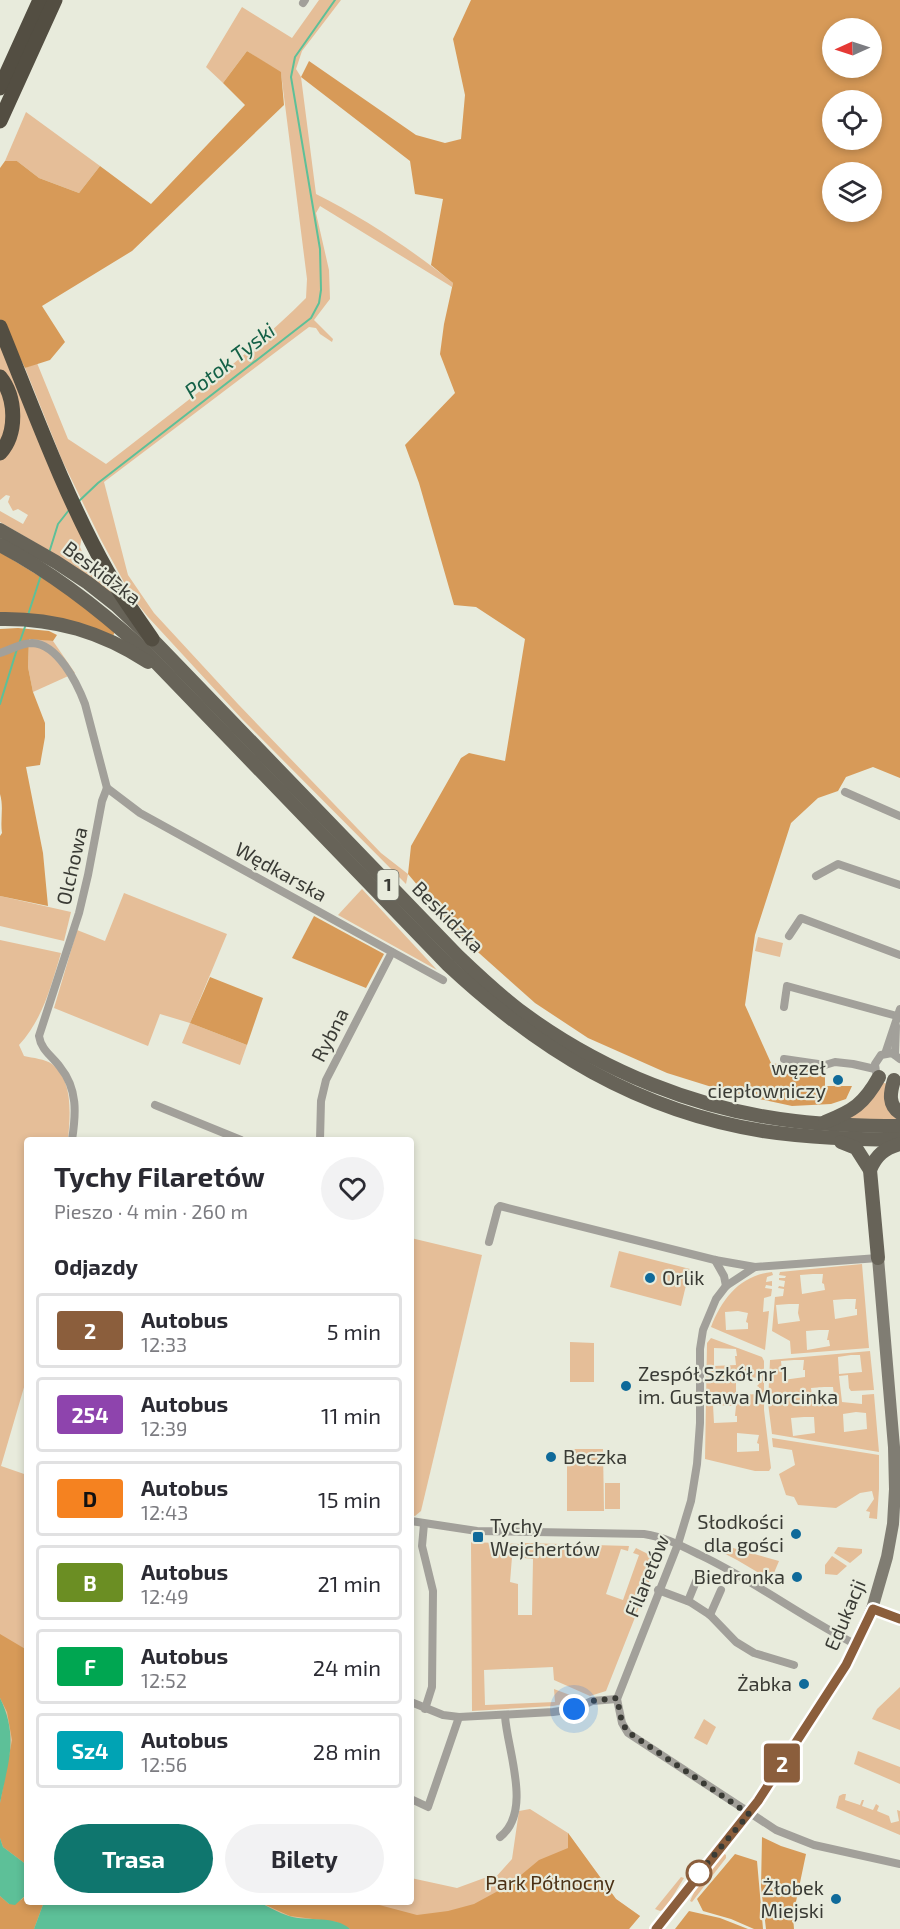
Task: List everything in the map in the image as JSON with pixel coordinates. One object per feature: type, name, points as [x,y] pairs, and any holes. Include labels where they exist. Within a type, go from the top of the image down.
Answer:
[{"type":"highway","points":[[0,88],[40,0]]},
{"type":"highway","points":[[0,121],[55,0]]},
{"type":"highway","points":[[0,327],[53,458],[107,572],[152,639]]},
{"type":"highway","points":[[0,377],[13,411],[11,433],[0,453]]},
{"type":"main road","name":"Beskidzka","points":[[0,530],[36,558],[51,575],[107,616],[171,678],[448,966],[515,1024],[587,1070],[657,1102],[692,1114],[739,1126],[821,1131],[900,1142]]},
{"type":"main road","name":"Beskidzka","points":[[0,545],[36,558],[56,562],[116,605],[152,639],[458,956],[494,990],[522,1012],[593,1057],[662,1088],[731,1110],[821,1131],[900,1126]]},
{"type":"main road","points":[[0,620],[46,621],[89,632],[135,654],[171,678]]},
{"type":"main road","points":[[877,1069],[864,1100],[821,1131],[856,1149],[870,1170],[878,1258]]},
{"type":"main road","points":[[897,1077],[890,1094],[894,1109],[900,1113]]},
{"type":"main road","points":[[870,1170],[879,1154],[900,1142]]},
{"type":"street","name":"Olchowa","points":[[2,652],[26,644],[38,644],[51,650],[57,656],[80,692],[92,723],[107,788],[102,801],[79,913],[39,1036],[42,1045],[65,1073],[72,1089],[76,1112],[72,1137]]},
{"type":"street","name":"Wędkarska","points":[[107,788],[140,813],[443,980]]},
{"type":"street","points":[[844,792],[900,816]]},
{"type":"street","points":[[816,876],[838,864],[900,885]]},
{"type":"street","points":[[789,936],[801,918],[900,955]]},
{"type":"street","name":"Rybna","points":[[320,1137],[321,1101],[326,1080],[392,952]]},
{"type":"street","points":[[784,1008],[787,986],[898,1012]]},
{"type":"street","points":[[877,1069],[885,1054],[898,1012]]},
{"type":"street","points":[[885,1054],[898,1057],[898,1012]]},
{"type":"street","points":[[784,1059],[825,1065],[835,1062],[852,1064],[877,1069],[886,1080],[897,1077]]},
{"type":"street","points":[[155,1105],[234,1137]]},
{"type":"street","name":"Filaretów","points":[[489,1242],[500,1206],[755,1268],[878,1258]]},
{"type":"street","name":"Edukacji","points":[[656,1929],[749,1814],[857,1645],[873,1609],[887,1557],[893,1524],[895,1489],[894,1447],[878,1258]]},
{"type":"street","points":[[715,1260],[724,1276],[726,1286]]},
{"type":"street","name":"Filaretów","points":[[617,1698],[678,1544],[691,1501],[700,1423],[700,1349],[703,1330],[716,1299],[726,1286],[755,1268]]},
{"type":"street","points":[[414,1522],[477,1531],[659,1536],[739,1575],[857,1645]]},
{"type":"street","points":[[424,1524],[422,1546],[433,1591],[432,1687],[425,1709]]},
{"type":"street","points":[[688,1601],[696,1579]]},
{"type":"street","points":[[658,1590],[688,1601],[710,1615],[736,1642],[754,1653],[794,1665]]},
{"type":"street","points":[[710,1615],[721,1590]]},
{"type":"street","points":[[873,1609],[900,1619]]},
{"type":"street","points":[[414,1704],[443,1715],[505,1716],[574,1709],[592,1701],[617,1698],[622,1723],[628,1732],[776,1830],[811,1844],[900,1864]]},
{"type":"street","points":[[500,1837],[508,1831],[512,1822],[516,1787],[515,1768],[506,1736],[505,1716]]},
{"type":"street","points":[[414,1800],[428,1807],[459,1717]]},
{"type":"green space","points":[[319,0],[341,0],[302,51],[296,69],[301,77],[316,194],[352,213],[404,246],[453,283],[452,287],[320,206],[316,213],[329,270],[330,299],[314,320],[333,339],[332,342],[320,334],[316,328],[309,327],[104,482],[128,575],[154,613],[381,853],[408,874],[406,884],[242,719],[132,597],[62,460],[25,368],[37,363],[68,439],[106,464],[234,363],[306,298],[307,279],[281,73],[247,51],[223,83],[206,67],[242,7],[292,38]]},
{"type":"green space","points":[[471,0],[900,0],[900,778],[873,767],[846,777],[838,791],[818,798],[791,823],[755,935],[745,1005],[771,1063],[825,1072],[825,1086],[852,1086],[846,1099],[831,1104],[792,1106],[731,1093],[667,1073],[588,1038],[535,1003],[461,937],[408,874],[411,846],[461,758],[469,753],[505,761],[525,639],[476,607],[454,605],[419,483],[405,445],[455,393],[440,354],[453,283],[431,265],[443,199],[415,194],[410,161],[301,77],[309,61],[416,135],[445,143],[461,139],[465,95],[453,39]]},
{"type":"green space","points":[[247,51],[281,72],[284,105],[132,251],[42,306],[65,342],[50,360],[25,368],[0,319],[0,168],[5,161],[17,161],[39,178],[79,193],[100,166],[151,204],[245,105],[223,83]]},
{"type":"green space","points":[[26,112],[100,166],[79,193],[39,178],[17,161],[5,161]]},
{"type":"green space","points":[[0,338],[83,531],[80,547],[88,566],[103,575],[117,600],[53,553],[0,522],[0,511],[23,524],[28,515],[18,509],[13,511],[8,502],[10,496],[6,495],[0,500]]},
{"type":"green space","points":[[0,552],[83,603],[115,630],[113,637],[0,615]]},
{"type":"green space","points":[[0,629],[49,631],[57,635],[53,641],[29,639],[28,667],[33,692],[45,723],[40,765],[26,767],[43,853],[48,906],[0,896],[2,804],[0,794]]},
{"type":"green space","points":[[29,638],[53,641],[75,673],[33,692],[28,667]]},
{"type":"green space","points":[[362,889],[437,970],[338,915]]},
{"type":"green space","points":[[124,893],[227,934],[190,1023],[160,1014],[148,1046],[54,1008],[77,930],[105,941]]},
{"type":"green space","points":[[0,896],[71,912],[64,941],[0,926]]},
{"type":"green space","points":[[314,916],[384,954],[366,988],[292,958]]},
{"type":"green space","points":[[758,937],[783,943],[780,957],[755,951]]},
{"type":"green space","name":"Park Północny","points":[[0,940],[61,953],[50,990],[40,1013],[19,1045],[24,1056],[49,1062],[59,1071],[67,1089],[70,1110],[68,1137],[24,1137],[24,1387],[1,1466],[24,1474],[24,1905],[414,1905],[414,1879],[457,1888],[487,1877],[495,1878],[512,1859],[519,1811],[530,1809],[568,1833],[616,1899],[640,1916],[629,1929],[0,1929]]},
{"type":"green space","points":[[210,977],[263,998],[247,1045],[190,1023]]},
{"type":"green space","points":[[190,1023],[247,1045],[240,1065],[182,1043]]},
{"type":"green space","points":[[880,1082],[888,1084],[900,1121],[847,1120]]},
{"type":"green space","points":[[414,1239],[482,1255],[421,1511],[415,1516]]},
{"type":"green space","name":"Orlik","points":[[619,1251],[690,1269],[681,1306],[610,1287]]},
{"type":"green space","points":[[862,1264],[869,1348],[791,1354],[790,1341],[772,1331],[775,1297],[783,1296],[784,1289],[778,1288],[779,1286],[784,1287],[785,1281],[779,1278],[786,1276],[779,1275],[780,1272]],"holes":[[[823,1274],[822,1283],[825,1290],[802,1294],[800,1275]],[[856,1299],[857,1315],[835,1319],[833,1300]],[[799,1304],[800,1321],[778,1324],[776,1305]],[[829,1330],[827,1340],[830,1346],[807,1350],[806,1331]]]},
{"type":"green space","points":[[772,1272],[773,1275],[767,1277],[766,1282],[772,1281],[772,1286],[766,1285],[765,1288],[772,1289],[771,1296],[764,1298],[763,1312],[769,1311],[765,1350],[711,1327],[721,1307],[734,1290],[742,1283],[761,1274]],"holes":[[[725,1312],[748,1313],[746,1322],[748,1329],[726,1330]]]},
{"type":"green space","points":[[711,1338],[762,1357],[764,1361],[764,1410],[771,1468],[769,1471],[755,1471],[705,1459],[707,1343]],"holes":[[[714,1348],[736,1349],[736,1365],[714,1366]],[[736,1376],[759,1378],[757,1386],[759,1394],[736,1395]],[[713,1405],[736,1406],[737,1422],[714,1423]],[[737,1433],[759,1435],[757,1443],[759,1451],[737,1452]]]},
{"type":"green space","points":[[570,1342],[594,1343],[594,1382],[570,1382]]},
{"type":"green space","points":[[870,1351],[874,1390],[851,1391],[848,1375],[839,1376],[842,1402],[862,1404],[862,1395],[874,1394],[879,1452],[772,1434],[768,1403],[770,1360]],"holes":[[[860,1355],[862,1372],[839,1374],[838,1357]],[[804,1360],[805,1377],[783,1380],[781,1361]],[[833,1387],[835,1403],[813,1406],[811,1388]],[[866,1413],[867,1429],[844,1432],[843,1414]],[[814,1417],[815,1433],[793,1436],[791,1418]]]},
{"type":"green space","points":[[772,1438],[879,1455],[877,1519],[869,1518],[870,1512],[866,1511],[874,1499],[872,1491],[860,1493],[836,1508],[798,1505],[794,1497],[786,1495],[779,1474],[795,1465],[792,1450],[773,1447]]},
{"type":"green space","points":[[567,1449],[603,1449],[604,1511],[567,1511]]},
{"type":"green space","points":[[605,1483],[620,1483],[620,1509],[605,1509]]},
{"type":"green space","points":[[705,1540],[779,1561],[771,1580],[704,1543]]},
{"type":"green space","points":[[471,1542],[520,1544],[519,1557],[512,1557],[510,1582],[518,1584],[518,1615],[532,1615],[533,1559],[524,1558],[525,1543],[629,1546],[628,1551],[621,1549],[606,1594],[623,1600],[639,1555],[633,1553],[636,1548],[658,1559],[606,1691],[590,1696],[554,1680],[553,1667],[484,1670],[485,1705],[555,1702],[554,1689],[583,1700],[553,1706],[472,1711]]},
{"type":"green space","points":[[838,1547],[862,1549],[862,1553],[850,1563],[834,1553]]},
{"type":"green space","points":[[832,1556],[847,1566],[837,1575],[825,1574],[825,1565]]},
{"type":"green space","points":[[0,1634],[24,1648],[24,1863],[3,1847],[0,1838],[0,1803],[12,1740],[7,1712],[0,1698]]},
{"type":"green space","points":[[900,1687],[900,1730],[872,1719],[877,1709]]},
{"type":"green space","points":[[704,1719],[716,1727],[707,1745],[694,1738]]},
{"type":"green space","points":[[858,1751],[900,1767],[900,1784],[854,1764]]},
{"type":"green space","points":[[846,1794],[845,1800],[860,1805],[864,1800],[862,1806],[873,1810],[876,1804],[879,1806],[877,1811],[889,1816],[891,1823],[899,1821],[897,1810],[900,1811],[900,1835],[836,1808],[839,1796]]},
{"type":"green space","name":"Park Północny","points":[[568,1833],[616,1899],[640,1916],[629,1929],[350,1929],[336,1922],[290,1916],[266,1905],[379,1905],[417,1915],[448,1911],[474,1904],[509,1885],[539,1860],[568,1848]]},
{"type":"green space","points":[[762,1837],[806,1854],[793,1916],[794,1929],[766,1929],[761,1887]]},
{"type":"green space","points":[[723,1853],[726,1858],[692,1902],[690,1901],[696,1888]]},
{"type":"green space","points":[[735,1854],[757,1861],[763,1929],[754,1929],[703,1911],[697,1899]]},
{"type":"green space","points":[[681,1877],[684,1878],[665,1909],[660,1911],[655,1909]]},
{"type":"green space","points":[[0,1896],[9,1904],[24,1897],[24,1905],[43,1905],[34,1929],[0,1929]]},
{"type":"green space","points":[[689,1911],[720,1918],[748,1929],[675,1929]]},
{"type":"shaded area","points":[[0,1698],[9,1725],[10,1750],[0,1803]]},
{"type":"shaded area","points":[[0,1838],[3,1847],[24,1863],[24,1897],[15,1905],[9,1904],[0,1896]]},
{"type":"shaded area","points":[[43,1905],[265,1905],[296,1918],[329,1920],[350,1929],[34,1929]]},
{"type":"waterway","name":"Potok Tyski","points":[[78,502],[98,483],[311,318],[319,303],[320,249],[291,77],[295,57],[335,0]]},
{"type":"waterway","name":"Potok Tyski","points":[[49,553],[58,524],[69,510]]},
{"type":"waterway","name":"Potok Tyski","points":[[28,615],[41,575]]},
{"type":"waterway","name":"Potok Tyski","points":[[19,644],[26,624]]},
{"type":"waterway","name":"Potok Tyski","points":[[0,704],[17,649]]},
{"type":"bus line","name":"2","points":[[656,1929],[758,1801],[846,1665],[873,1609],[900,1619]]},
{"type":"place","name":"węzeł ciepłowniczy","points":[[838,1080]]},
{"type":"place","name":"Orlik","points":[[650,1278]]},
{"type":"place","name":"Zespół Szkół nr 1 im. Gustawa Morcinka","points":[[626,1386]]},
{"type":"place","name":"Beczka","points":[[551,1457]]},
{"type":"place","name":"Słodkości dla gości","points":[[796,1534]]},
{"type":"place","name":"Tychy Wejchertów","points":[[478,1537]]},
{"type":"place","name":"Biedronka","points":[[797,1577]]},
{"type":"place","name":"Żabka","points":[[804,1684]]},
{"type":"place","name":"Żłobek Miejski","points":[[836,1899]]},
{"type":"route","points":[[574,1709],[592,1701],[617,1698],[622,1723],[628,1732],[641,1743],[749,1814],[699,1873]]}]
